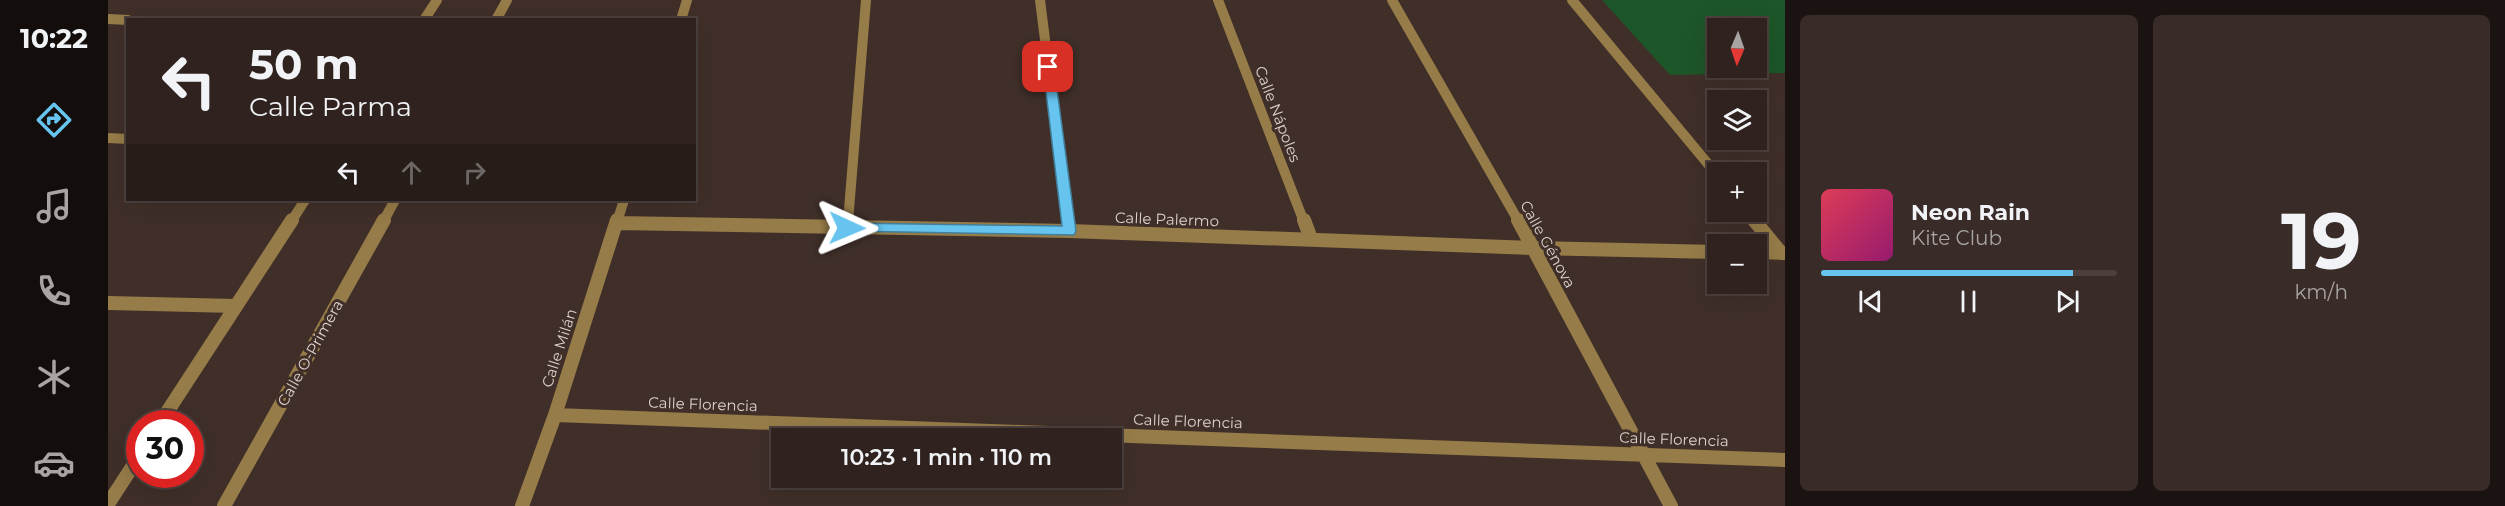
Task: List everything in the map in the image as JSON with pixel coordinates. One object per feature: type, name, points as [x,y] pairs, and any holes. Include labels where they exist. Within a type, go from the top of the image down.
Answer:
[{"type":"street","points":[[425,18],[437,0]]},
{"type":"street","points":[[497,18],[507,0]]},
{"type":"street","points":[[682,18],[687,0]]},
{"type":"street","points":[[847,228],[866,0]]},
{"type":"street","points":[[1040,0],[1069,231]]},
{"type":"street","name":"Calle Nápoles","points":[[1218,0],[1311,239]]},
{"type":"street","name":"Calle Génova","points":[[1392,0],[1534,248],[1671,506]]},
{"type":"street","points":[[1572,0],[1707,163]]},
{"type":"street","points":[[108,19],[126,20]]},
{"type":"street","points":[[108,138],[126,139]]},
{"type":"street","points":[[168,410],[304,201]]},
{"type":"street","name":"Calle O-Primera","points":[[224,506],[394,201]]},
{"type":"street","name":"Calle Milán","points":[[522,506],[555,415],[624,201]]},
{"type":"street","points":[[1756,222],[1783,253]]},
{"type":"street","name":"Calle Palermo","points":[[616,223],[1069,231],[1534,248],[1707,252]]},
{"type":"street","points":[[1767,252],[1783,253]]},
{"type":"street","points":[[108,303],[236,306]]},
{"type":"street","name":"Calle Florencia","points":[[555,415],[1785,460]]},
{"type":"street","points":[[108,504],[126,476]]},
{"type":"green space","points":[[1602,0],[1785,0],[1785,73],[1767,73],[1767,18],[1707,18],[1707,74],[1670,75]]},
{"type":"route","points":[[847,228],[1069,231],[1048,67]]}]
